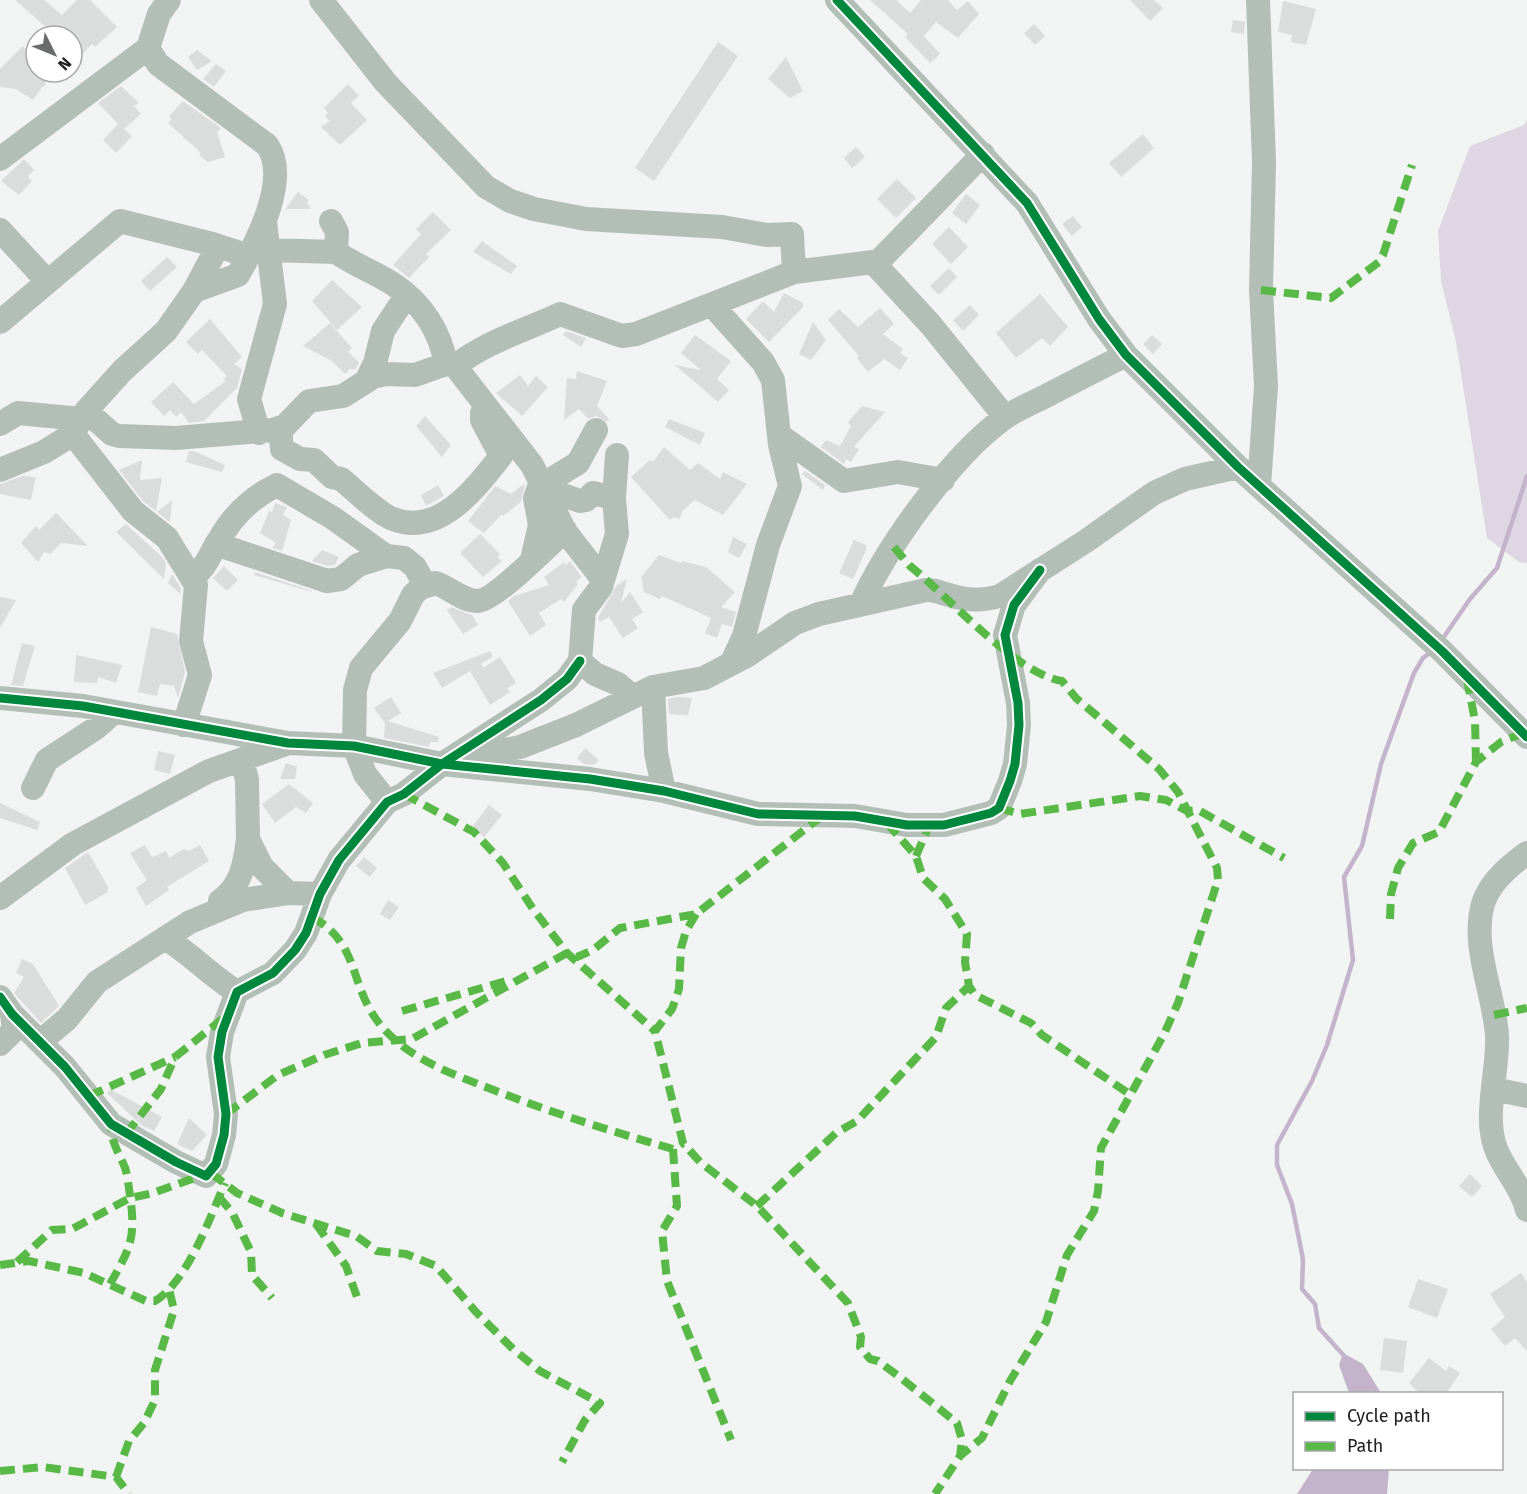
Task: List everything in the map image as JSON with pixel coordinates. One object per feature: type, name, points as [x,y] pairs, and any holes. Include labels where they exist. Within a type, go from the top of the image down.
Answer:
[{"type":"street","points":[[0,159],[148,48],[159,14],[169,0]]},
{"type":"street","points":[[321,0],[387,83],[486,187],[510,201],[534,209],[586,219],[722,226],[767,235],[792,234],[794,272]]},
{"type":"street","points":[[837,0],[1027,203],[1099,319],[1126,355],[1238,467],[1437,647],[1526,734]]},
{"type":"street","points":[[1258,0],[1264,162],[1261,290],[1266,386],[1259,486]]},
{"type":"street","points":[[148,48],[158,64],[267,145],[273,153],[277,176],[264,219],[259,253],[275,304],[249,399],[282,449],[300,459],[314,460],[332,477],[341,479],[392,519],[416,524],[439,518],[479,484],[501,456],[482,420],[482,399]]},
{"type":"street","points":[[876,264],[983,154]]},
{"type":"street","points":[[0,322],[120,221],[218,246],[259,253],[336,252],[351,263],[394,284],[435,326],[442,342],[532,465],[565,530],[603,580]]},
{"type":"street","points":[[331,221],[337,232],[336,252]]},
{"type":"street","points":[[0,230],[47,281]]},
{"type":"street","points":[[0,470],[44,452],[80,421],[122,371],[166,331],[194,291],[218,246]]},
{"type":"street","points":[[194,291],[238,275],[259,253]]},
{"type":"street","points":[[0,424],[18,413],[80,421],[118,436],[176,438],[270,430],[309,401],[343,396],[366,381],[385,374],[415,375],[458,361],[560,314],[622,336],[636,334],[794,272],[863,262],[876,264],[931,325],[1005,417]]},
{"type":"street","points":[[366,381],[375,363],[383,331],[406,296]]},
{"type":"street","points":[[712,305],[763,362],[773,380],[779,435],[790,486],[768,545],[744,636],[732,662]]},
{"type":"street","points":[[861,604],[884,562],[943,480],[983,435],[1005,417],[1126,355]]},
{"type":"street","points":[[80,421],[133,511],[167,538],[196,585],[191,641],[200,675],[184,725]]},
{"type":"street","points":[[532,560],[540,525],[535,498],[542,485],[578,463],[596,430]]},
{"type":"street","points":[[779,435],[844,481],[898,472],[943,480]]},
{"type":"street","points":[[6,1005],[41,1041],[111,1124],[192,1171],[206,1176],[216,1164],[224,1135],[226,1114],[219,1057],[222,1032],[237,992],[273,973],[284,963],[306,933],[320,894],[350,844],[387,802],[404,794],[442,764],[541,700],[567,679],[580,661],[584,610],[601,587],[617,534],[614,498],[617,455]]},
{"type":"street","points":[[442,764],[520,747],[576,725],[643,692],[704,678],[795,623],[819,614],[934,589],[962,599],[984,601],[1000,596],[1154,493],[1185,479],[1238,467]]},
{"type":"street","points":[[192,578],[202,571],[232,519],[257,495],[277,484],[386,556]]},
{"type":"street","points":[[542,485],[580,501],[586,500],[593,493],[614,498]]},
{"type":"street","points":[[387,802],[365,774],[354,746],[355,690],[361,668],[400,621],[413,595],[425,585],[435,583],[445,585],[463,597],[478,601],[509,581],[565,530]]},
{"type":"street","points":[[216,544],[327,581],[341,579],[358,565],[386,556],[404,558],[415,567],[425,585]]},
{"type":"street","points":[[3,695],[288,743],[354,746],[442,764],[591,779],[664,791],[758,814],[855,816],[907,825],[944,825],[991,813],[1002,801],[1018,748],[1018,703],[1005,635],[1014,605],[1040,570]]},
{"type":"street","points":[[580,661],[595,674],[643,692]]},
{"type":"street","points":[[643,692],[664,791]]},
{"type":"street","points":[[33,788],[47,760],[96,728],[113,712]]},
{"type":"street","points":[[0,898],[73,844],[209,771],[288,743]]},
{"type":"street","points":[[220,901],[231,893],[241,874],[248,839],[247,780],[242,760]]},
{"type":"street","points":[[248,839],[262,867],[288,893]]},
{"type":"street","points":[[1527,853],[1513,864],[1492,887],[1483,902],[1479,922],[1497,1036],[1492,1129],[1496,1148],[1527,1210]]},
{"type":"street","points":[[41,1041],[67,1019],[97,982],[165,938],[220,908],[243,900],[288,893],[320,894]]},
{"type":"street","points":[[165,938],[184,949],[212,976],[237,992]]},
{"type":"street","points":[[0,1044],[14,1030],[6,1005]]},
{"type":"street","points":[[1494,1089],[1527,1096]]},
{"type":"shaded area","points":[[1527,120],[1527,563],[1519,562],[1487,538],[1456,342],[1441,281],[1438,231],[1470,146],[1524,125]]},
{"type":"shaded area","points":[[1343,1353],[1363,1364],[1380,1392],[1349,1392],[1339,1365]]},
{"type":"shaded area","points":[[1312,1470],[1389,1470],[1387,1494],[1297,1494]]},
{"type":"building","points":[[15,0],[44,0],[62,15],[77,0],[90,0],[117,27],[95,47],[92,44],[84,52],[84,24],[42,24]]},
{"type":"building","points":[[870,0],[896,0],[910,13],[921,0],[948,0],[957,10],[968,1],[979,14],[958,38],[936,22],[924,36],[940,54],[930,63],[905,37],[908,34]]},
{"type":"building","points":[[1130,0],[1154,0],[1163,8],[1150,21]]},
{"type":"building","points":[[1283,1],[1316,9],[1306,45],[1291,42],[1292,35],[1278,32]]},
{"type":"building","points":[[1233,20],[1245,22],[1244,34],[1231,32]]},
{"type":"building","points":[[1034,24],[1045,36],[1035,45],[1024,33]]},
{"type":"building","points":[[718,42],[738,56],[654,181],[635,168]]},
{"type":"building","points":[[23,46],[24,84],[45,84],[33,100],[16,89],[0,87],[0,69]]},
{"type":"building","points":[[197,50],[212,61],[197,70],[188,57]]},
{"type":"building","points":[[786,57],[803,91],[790,98],[768,79]]},
{"type":"building","points":[[216,64],[226,71],[214,87],[203,79]]},
{"type":"building","points":[[348,84],[359,96],[351,103],[367,120],[340,145],[321,127],[330,121],[325,116],[328,113],[324,108]]},
{"type":"building","points":[[121,86],[139,103],[134,106],[141,114],[124,129],[132,136],[116,153],[103,140],[118,124],[98,103]]},
{"type":"building","points":[[183,101],[221,128],[217,132],[225,157],[208,162],[168,123],[172,119],[169,116]]},
{"type":"building","points":[[1143,134],[1154,148],[1121,177],[1109,163]]},
{"type":"building","points":[[856,147],[865,157],[852,168],[844,158]]},
{"type":"building","points":[[24,159],[34,170],[28,176],[32,181],[19,195],[1,181]]},
{"type":"building","points":[[897,179],[916,198],[896,218],[877,199]]},
{"type":"building","points":[[298,192],[309,200],[307,203],[311,209],[285,209]]},
{"type":"building","points":[[966,194],[980,205],[966,224],[952,213]]},
{"type":"building","points":[[433,212],[451,230],[426,254],[429,257],[409,278],[393,265],[421,234],[416,229]]},
{"type":"building","points":[[1073,216],[1082,227],[1072,236],[1062,224]]},
{"type":"building","points":[[949,227],[968,247],[951,264],[932,244]]},
{"type":"building","points":[[482,241],[517,266],[511,274],[473,252]]},
{"type":"building","points":[[167,257],[177,267],[150,291],[141,281]]},
{"type":"building","points":[[949,268],[957,277],[939,295],[930,286]]},
{"type":"building","points":[[332,280],[362,307],[337,330],[312,301]]},
{"type":"building","points":[[784,293],[803,303],[803,307],[769,342],[746,319],[763,301],[774,312]]},
{"type":"building","points":[[1040,294],[1068,327],[1050,346],[1042,338],[1016,358],[996,333]]},
{"type":"building","points":[[970,305],[979,315],[963,331],[953,320]]},
{"type":"building","points":[[880,308],[894,324],[883,334],[903,349],[900,353],[908,358],[900,370],[884,359],[868,372],[857,358],[859,356],[828,320],[839,309],[858,327]]},
{"type":"building","points":[[210,319],[242,357],[234,364],[242,369],[237,388],[204,421],[189,423],[181,412],[176,417],[170,410],[164,416],[151,402],[173,382],[194,404],[226,381],[223,379],[227,376],[202,350],[198,354],[186,342]]},
{"type":"building","points":[[813,322],[826,340],[811,360],[799,354]]},
{"type":"building","points":[[330,323],[352,348],[348,352],[359,362],[355,370],[350,369],[345,374],[332,361],[303,346]]},
{"type":"building","points":[[566,331],[586,338],[581,347],[563,335]]},
{"type":"building","points":[[695,335],[731,361],[717,379],[729,390],[718,402],[675,365],[701,370],[681,353]]},
{"type":"building","points":[[1152,335],[1162,344],[1153,354],[1143,344]]},
{"type":"building","points":[[577,371],[607,381],[597,406],[609,419],[607,422],[596,416],[588,419],[579,409],[564,420],[567,378],[576,379]]},
{"type":"building","points":[[520,375],[528,386],[536,376],[548,387],[522,416],[496,393]]},
{"type":"building","points":[[862,406],[885,412],[854,447],[859,449],[851,462],[846,459],[844,464],[821,447],[826,440],[840,446],[851,426],[848,422]]},
{"type":"building","points":[[425,416],[451,445],[442,457],[416,426]]},
{"type":"building","points":[[669,419],[705,433],[700,445],[665,427]]},
{"type":"building","points":[[664,447],[690,470],[698,463],[720,479],[723,472],[747,484],[723,515],[695,500],[682,511],[680,519],[673,517],[670,520],[631,477],[650,460],[653,462]]},
{"type":"building","points":[[189,451],[194,451],[225,465],[222,472],[186,462]]},
{"type":"building","points":[[142,460],[140,480],[162,478],[156,511],[143,501],[119,470]]},
{"type":"building","points":[[805,471],[825,485],[823,490],[802,474]]},
{"type":"building","points":[[22,476],[36,477],[31,500],[0,494],[0,484]]},
{"type":"building","points":[[525,483],[521,502],[503,516],[502,514],[484,533],[468,521],[495,486],[511,494]]},
{"type":"building","points":[[438,485],[444,496],[426,506],[421,495]]},
{"type":"building","points":[[172,500],[170,522],[157,512]]},
{"type":"building","points":[[275,503],[287,507],[283,515],[291,520],[282,551],[272,548],[276,543],[260,533]]},
{"type":"building","points":[[56,513],[88,546],[61,543],[50,554],[44,552],[38,562],[21,543],[36,526],[39,530]]},
{"type":"building","points":[[126,524],[163,558],[166,563],[164,579],[116,532]]},
{"type":"building","points":[[480,534],[500,554],[497,557],[502,561],[483,577],[460,553]]},
{"type":"building","points":[[733,537],[747,544],[739,558],[728,552]]},
{"type":"building","points":[[854,540],[866,545],[866,550],[853,579],[839,573]]},
{"type":"building","points":[[322,550],[339,557],[335,565],[328,566],[312,561]]},
{"type":"building","points":[[659,555],[681,563],[682,561],[706,567],[735,592],[721,607],[736,612],[732,627],[722,624],[717,638],[705,633],[711,618],[662,596],[660,599],[644,592],[641,577]]},
{"type":"building","points":[[570,561],[582,577],[576,581],[578,584],[564,602],[561,599],[539,613],[546,625],[530,636],[508,601],[514,596],[549,585],[544,577],[564,562],[566,565]]},
{"type":"building","points":[[224,566],[238,580],[227,591],[213,578]]},
{"type":"building","points":[[255,572],[312,591],[312,592],[254,575]]},
{"type":"building","points":[[172,574],[181,588],[180,594],[168,583]]},
{"type":"building","points":[[627,579],[621,603],[630,592],[643,612],[632,619],[638,628],[623,638],[609,617],[600,622],[598,618],[616,586]]},
{"type":"building","points":[[0,597],[16,600],[0,628]]},
{"type":"building","points":[[451,607],[472,615],[478,625],[463,634],[447,610]]},
{"type":"building","points":[[151,627],[177,634],[185,672],[178,698],[174,686],[160,684],[157,696],[138,692]]},
{"type":"building","points":[[22,643],[35,646],[23,686],[11,685]]},
{"type":"building","points":[[490,651],[493,657],[482,663],[483,668],[500,657],[516,683],[507,688],[510,692],[490,705],[470,671],[442,688],[433,673]]},
{"type":"building","points":[[76,655],[122,665],[116,683],[98,677],[97,683],[74,682]]},
{"type":"building","points":[[391,697],[401,713],[388,721],[439,737],[438,742],[430,742],[429,747],[384,738],[385,723],[374,708]]},
{"type":"building","points":[[692,698],[688,715],[669,714],[668,699]]},
{"type":"building","points":[[585,748],[599,760],[594,765],[584,764],[577,758]]},
{"type":"building","points":[[158,751],[175,755],[170,774],[154,770]]},
{"type":"building","points":[[286,763],[297,767],[295,779],[280,779]]},
{"type":"building","points":[[289,784],[313,803],[306,813],[296,807],[275,823],[262,804]]},
{"type":"building","points":[[0,803],[40,822],[37,830],[0,818]]},
{"type":"building","points":[[489,805],[502,815],[484,837],[472,827]]},
{"type":"building","points":[[145,845],[152,857],[166,851],[169,858],[184,849],[189,851],[200,845],[209,861],[167,887],[169,890],[146,906],[136,888],[147,880],[130,853]]},
{"type":"building","points":[[88,852],[108,887],[108,892],[85,905],[65,868]]},
{"type":"building","points":[[364,857],[377,868],[370,877],[356,866]]},
{"type":"building","points":[[388,900],[399,907],[390,920],[380,914]]},
{"type":"building","points":[[22,959],[33,964],[59,1006],[41,1023],[14,993],[24,977],[16,973]]},
{"type":"building","points":[[110,1089],[162,1117],[154,1131],[141,1125],[107,1093]]},
{"type":"building","points":[[189,1118],[207,1135],[192,1151],[177,1144]]},
{"type":"building","points":[[1470,1174],[1482,1186],[1472,1197],[1459,1186]]},
{"type":"building","points":[[1521,1273],[1527,1282],[1527,1351],[1515,1338],[1505,1346],[1491,1329],[1505,1317],[1490,1294]]},
{"type":"building","points":[[1418,1279],[1448,1289],[1437,1318],[1408,1307]]},
{"type":"building","points":[[1384,1338],[1407,1341],[1403,1373],[1380,1370]]},
{"type":"building","points":[[1429,1358],[1446,1371],[1449,1366],[1460,1373],[1447,1392],[1418,1392],[1409,1383]]},
{"type":"waterway","points":[[1441,641],[1470,599],[1497,568],[1527,476]]},
{"type":"waterway","points":[[1346,1358],[1319,1328],[1315,1304],[1302,1289],[1303,1259],[1292,1204],[1277,1165],[1277,1145],[1312,1081],[1327,1045],[1353,960],[1344,877],[1362,846],[1381,764],[1414,673],[1423,658],[1431,652]]},
{"type":"marked path","points":[[1261,290],[1331,298],[1379,262],[1412,165]]},
{"type":"marked path","points":[[894,547],[910,566],[1004,650],[1044,675],[1062,681],[1076,698],[1159,769],[1178,792],[1217,868],[1218,880],[1178,1003],[1164,1034],[1101,1148],[1094,1211],[1067,1255],[1046,1322],[1010,1381],[982,1438],[960,1456],[935,1494]]},
{"type":"marked path","points":[[1467,679],[1475,721],[1476,762]]},
{"type":"marked path","points":[[1390,919],[1391,894],[1398,868],[1413,843],[1439,832],[1476,762],[1501,742],[1523,733]]},
{"type":"marked path","points":[[404,794],[474,832],[503,863],[533,909],[567,953],[655,1031]]},
{"type":"marked path","points":[[999,808],[1020,814],[1140,796],[1166,800],[1187,811],[1198,810],[1284,858]]},
{"type":"marked path","points":[[226,1114],[278,1075],[324,1055],[362,1043],[412,1039],[567,953],[577,957],[593,950],[620,928],[696,914],[822,816]]},
{"type":"marked path","points":[[887,823],[916,856],[923,878],[945,899],[967,934],[965,962],[969,986],[975,995],[1031,1023],[1042,1035],[1131,1095]]},
{"type":"marked path","points":[[916,856],[929,826]]},
{"type":"marked path","points":[[696,914],[686,931],[681,948],[679,989],[672,1009],[655,1031],[683,1143],[700,1162],[757,1206],[848,1303],[861,1337],[860,1347],[870,1359],[878,1361],[957,1423],[962,1440],[960,1456]]},
{"type":"marked path","points":[[312,917],[327,927],[346,951],[367,1005],[376,1019],[387,1032],[413,1054],[460,1077],[559,1114],[673,1149],[683,1143]]},
{"type":"marked path","points":[[402,1011],[506,981]]},
{"type":"marked path","points":[[757,1206],[836,1133],[857,1121],[936,1037],[946,1008],[969,986]]},
{"type":"marked path","points":[[1494,1015],[1527,1008]]},
{"type":"marked path","points":[[126,1134],[161,1089],[175,1057],[225,1017]]},
{"type":"marked path","points":[[89,1096],[175,1057]]},
{"type":"marked path","points":[[110,1284],[123,1261],[132,1232],[132,1210],[127,1174],[113,1139],[111,1124]]},
{"type":"marked path","points":[[673,1149],[677,1206],[662,1231],[667,1281],[731,1440]]},
{"type":"marked path","points":[[211,1173],[237,1193],[282,1213],[356,1236],[377,1251],[406,1254],[436,1266],[476,1312],[513,1349],[540,1371],[600,1403],[585,1420],[562,1462]]},
{"type":"marked path","points":[[17,1262],[52,1230],[72,1229],[130,1198],[153,1193],[200,1176]]},
{"type":"marked path","points":[[0,1265],[29,1261],[84,1273],[146,1301],[155,1301],[167,1292],[188,1264],[225,1183]]},
{"type":"marked path","points":[[219,1197],[232,1212],[251,1252],[252,1275],[272,1298]]},
{"type":"marked path","points":[[316,1224],[346,1266],[357,1297]]},
{"type":"marked path","points":[[116,1477],[129,1441],[144,1423],[155,1400],[155,1370],[174,1310],[169,1289]]},
{"type":"marked path","points":[[0,1471],[43,1467],[116,1477],[129,1494]]},
{"type":"cycle path","points":[[837,0],[1027,203],[1099,319],[1126,355],[1238,467],[1442,651],[1527,737]]},
{"type":"cycle path","points":[[0,698],[83,706],[288,743],[354,746],[442,764],[590,779],[664,791],[758,814],[855,816],[907,825],[944,825],[991,813],[999,808],[1010,781],[1015,764],[1019,725],[1018,703],[1005,635],[1014,605],[1040,570]]},
{"type":"cycle path","points":[[0,997],[12,1014],[65,1067],[111,1124],[176,1162],[206,1176],[216,1164],[224,1135],[226,1114],[218,1057],[222,1032],[237,992],[273,973],[295,950],[306,933],[320,894],[339,860],[387,802],[404,794],[442,764],[541,700],[567,679],[580,661]]}]
